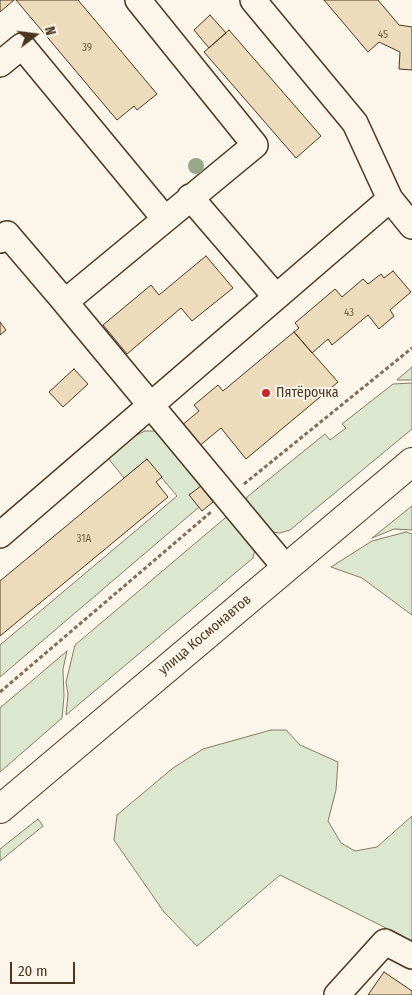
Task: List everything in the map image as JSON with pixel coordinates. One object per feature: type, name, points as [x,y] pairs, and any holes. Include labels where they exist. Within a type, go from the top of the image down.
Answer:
[{"type":"main road","name":"улица Космонавтов","points":[[0,809],[285,567],[412,462]]},
{"type":"lane","points":[[65,302],[255,145],[138,0]]},
{"type":"lane","points":[[253,0],[355,123],[390,199],[412,226]]},
{"type":"lane","points":[[0,64],[22,46],[164,219]]},
{"type":"lane","points":[[190,197],[276,297]]},
{"type":"lane","points":[[0,535],[390,199]]},
{"type":"lane","points":[[2,234],[65,302],[285,567]]},
{"type":"lane","points":[[337,995],[385,942],[412,956]]},
{"type":"path","points":[[0,692],[228,498],[412,348]]},
{"type":"green space","points":[[412,367],[412,380],[397,380]]},
{"type":"green space","points":[[412,383],[412,429],[290,530],[280,533],[271,532],[246,502],[247,497],[325,434],[330,440],[346,428],[342,424],[393,384]]},
{"type":"green space","points":[[145,431],[156,431],[212,496],[0,677],[0,645],[177,496],[147,460],[124,478],[108,458],[133,437]]},
{"type":"green space","points":[[412,506],[412,530],[394,529],[372,538]]},
{"type":"green space","points":[[231,513],[255,549],[253,558],[66,715],[68,694],[66,682],[75,645]]},
{"type":"green space","points":[[406,532],[412,534],[412,615],[362,578],[331,567],[372,541]]},
{"type":"green space","points":[[67,651],[63,669],[64,696],[62,718],[0,772],[0,708]]},
{"type":"green space","points":[[271,730],[286,730],[300,745],[338,762],[336,790],[328,821],[341,843],[355,851],[377,847],[412,816],[412,941],[280,875],[197,946],[164,912],[114,840],[117,815],[173,768],[203,749]]},
{"type":"green space","points":[[38,819],[43,826],[0,861],[0,849]]},
{"type":"building","points":[[0,0],[14,0],[0,12]]},
{"type":"building","points":[[16,0],[78,0],[157,94],[137,110],[134,106],[117,120]]},
{"type":"building","points":[[324,0],[378,0],[399,25],[412,27],[412,70],[399,69],[400,52],[379,42],[368,52]]},
{"type":"building","points":[[210,15],[226,33],[209,48],[194,30]]},
{"type":"building","points":[[229,30],[321,136],[296,158],[204,52]]},
{"type":"building","points":[[206,256],[233,288],[192,321],[181,308],[127,354],[103,325],[151,285],[159,295]]},
{"type":"building","points":[[393,271],[411,292],[390,310],[394,316],[379,329],[368,315],[332,345],[328,339],[312,353],[294,332],[299,328],[295,323],[335,289],[342,297],[363,279],[368,284],[381,274],[384,278]]},
{"type":"building","points":[[0,322],[6,330],[0,335]]},
{"type":"building","points":[[294,332],[338,382],[246,459],[221,428],[198,447],[181,426],[199,411],[194,405],[218,385],[223,391]]},
{"type":"building","points":[[74,369],[88,384],[63,407],[49,392]]},
{"type":"building","points":[[147,459],[162,477],[156,482],[168,497],[0,636],[0,581]]},
{"type":"building","points":[[201,486],[213,502],[202,511],[189,495]]},
{"type":"building","points":[[384,972],[412,991],[412,995],[368,995]]},
{"type":"place","name":"Пятёрочка","points":[[266,393]]}]
